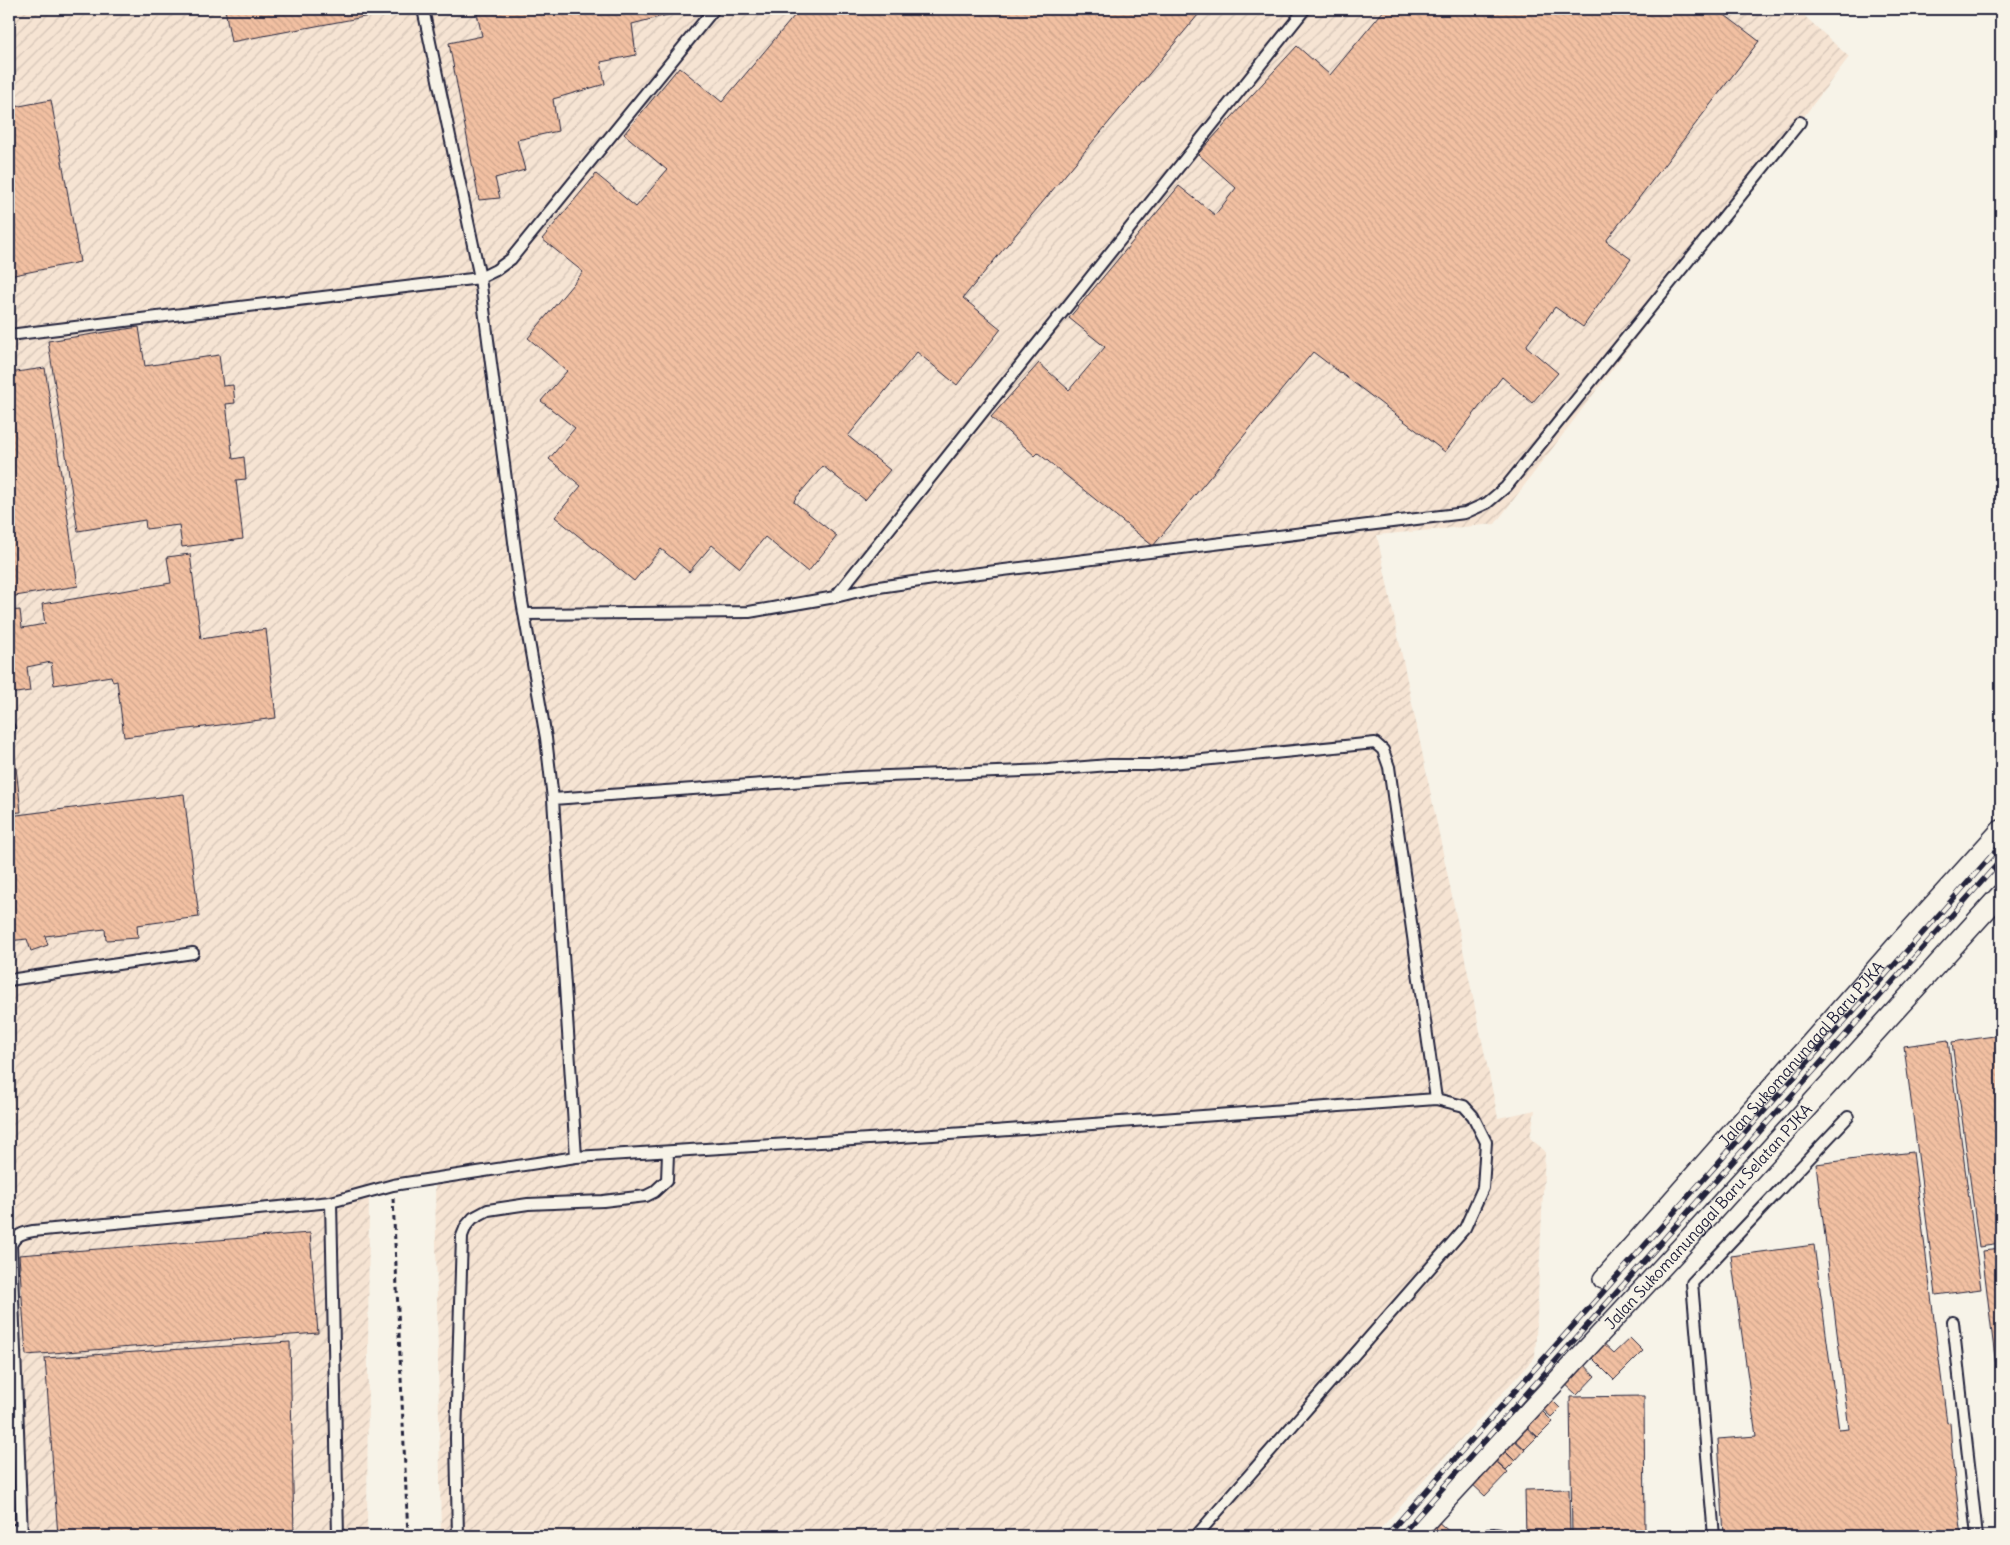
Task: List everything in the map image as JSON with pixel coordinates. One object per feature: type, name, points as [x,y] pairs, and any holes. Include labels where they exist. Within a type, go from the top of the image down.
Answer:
[{"type":"street","name":"Jalan Sukomanunggal Baru PJKA","points":[[1603,1279],[1902,939],[2001,830]]},
{"type":"street","name":"Jalan Sukomanunggal Baru Selatan PJKA","points":[[1413,1536],[1673,1255],[2001,894]]},
{"type":"lane","points":[[423,9],[480,278],[524,614],[546,738],[552,799],[576,1158]]},
{"type":"lane","points":[[9,335],[480,278],[496,270],[511,259],[714,9]]},
{"type":"lane","points":[[835,597],[1306,9]]},
{"type":"lane","points":[[524,614],[749,612],[835,597],[872,588],[948,577],[1465,513],[1487,503],[1506,487],[1800,122]]},
{"type":"lane","points":[[552,799],[861,777],[1048,770],[1109,765],[1151,765],[1375,743],[1383,750],[1389,767],[1436,1099]]},
{"type":"lane","points":[[9,980],[193,953]]},
{"type":"lane","points":[[9,1531],[22,1532],[11,1246],[14,1238],[22,1233],[331,1202],[392,1185],[576,1158],[980,1132],[1436,1099],[1464,1106],[1473,1116],[1486,1142],[1483,1188],[1465,1228],[1196,1536]]},
{"type":"lane","points":[[1714,1536],[1692,1284],[1701,1272],[1848,1118]]},
{"type":"lane","points":[[458,1536],[456,1438],[462,1236],[466,1226],[473,1218],[488,1210],[528,1204],[603,1201],[646,1196],[654,1192],[667,1180],[668,1153]]},
{"type":"lane","points":[[331,1202],[338,1536]]},
{"type":"lane","points":[[1953,1322],[1976,1536]]},
{"type":"lane","points":[[1486,1536],[1500,1534],[1504,1536]]},
{"type":"path","points":[[392,1185],[408,1536]]},
{"type":"shaded area","points":[[9,9],[1797,9],[1849,57],[1495,524],[1377,535],[1498,1118],[1535,1110],[1530,1138],[1545,1151],[1535,1357],[1374,1536],[441,1536],[435,1183],[369,1190],[367,1536],[9,1536]]},
{"type":"building","points":[[225,9],[396,9],[396,11],[231,42]]},
{"type":"building","points":[[476,9],[670,9],[671,14],[632,24],[636,55],[601,62],[605,84],[553,99],[558,131],[517,140],[525,170],[495,178],[500,198],[479,200],[449,43],[482,36]]},
{"type":"building","points":[[800,9],[1203,9],[963,298],[1001,329],[957,385],[917,352],[848,436],[890,470],[865,500],[823,466],[795,499],[794,502],[837,536],[808,572],[765,537],[740,568],[712,545],[689,572],[661,549],[634,581],[555,517],[581,486],[549,459],[575,428],[541,401],[567,371],[528,338],[583,272],[542,239],[596,174],[636,207],[667,170],[624,134],[679,67],[722,102]]},
{"type":"building","points":[[1385,9],[1717,9],[1759,41],[1606,241],[1631,259],[1583,327],[1555,307],[1526,346],[1558,373],[1532,403],[1502,377],[1445,452],[1313,352],[1153,546],[1038,453],[1035,456],[991,417],[1039,363],[1069,390],[1105,347],[1069,318],[1179,186],[1215,215],[1236,188],[1198,154],[1297,46],[1330,75]]},
{"type":"building","points":[[51,100],[80,262],[9,276],[9,108]]},
{"type":"building","points":[[139,327],[145,366],[219,355],[223,386],[233,385],[235,403],[226,404],[233,459],[244,457],[246,479],[236,480],[243,539],[182,547],[179,525],[146,529],[145,520],[78,531],[48,341]]},
{"type":"building","points":[[45,368],[78,586],[9,597],[9,373]]},
{"type":"building","points":[[190,554],[201,639],[266,629],[276,718],[124,737],[117,681],[113,682],[111,676],[54,685],[51,662],[27,667],[30,691],[9,694],[9,611],[20,610],[22,628],[45,624],[42,604],[171,583],[167,557]]},
{"type":"building","points":[[9,732],[12,732],[21,812],[9,813]]},
{"type":"building","points":[[184,794],[199,917],[137,925],[138,938],[106,940],[105,929],[45,936],[48,945],[31,951],[27,939],[9,941],[9,816]]},
{"type":"building","points":[[2001,1035],[2001,1244],[1979,1247],[1952,1042]]},
{"type":"building","points":[[1948,1040],[1981,1289],[1936,1295],[1904,1046]]},
{"type":"building","points":[[1913,1152],[1947,1423],[1950,1422],[1953,1465],[1962,1536],[1724,1536],[1718,1439],[1756,1436],[1731,1256],[1814,1245],[1839,1430],[1849,1429],[1816,1164]]},
{"type":"building","points":[[310,1233],[318,1333],[26,1355],[19,1255]]},
{"type":"building","points":[[2001,1249],[2001,1408],[1982,1251]]},
{"type":"building","points":[[1630,1338],[1643,1351],[1614,1380],[1587,1353],[1600,1340],[1614,1353]]},
{"type":"building","points":[[290,1342],[294,1536],[58,1536],[45,1358]]},
{"type":"building","points":[[1581,1361],[1595,1376],[1577,1395],[1562,1381]]},
{"type":"building","points":[[1548,1396],[1560,1408],[1551,1417],[1539,1406]]},
{"type":"building","points":[[1644,1396],[1645,1536],[1572,1536],[1570,1397]]},
{"type":"building","points":[[1538,1407],[1553,1422],[1538,1437],[1523,1423]]},
{"type":"building","points":[[1525,1426],[1537,1437],[1525,1449],[1513,1438]]},
{"type":"building","points":[[1512,1438],[1525,1450],[1515,1461],[1502,1448]]},
{"type":"building","points":[[1501,1448],[1515,1461],[1506,1470],[1492,1457]]},
{"type":"building","points":[[1492,1458],[1508,1472],[1485,1496],[1470,1482]]},
{"type":"building","points":[[1569,1489],[1570,1536],[1526,1536],[1525,1490]]},
{"type":"building","points":[[1436,1520],[1452,1534],[1450,1536],[1423,1536]]},
{"type":"railway","points":[[1386,1536],[2001,845]]},
{"type":"railway","points":[[1400,1536],[2001,860]]}]
